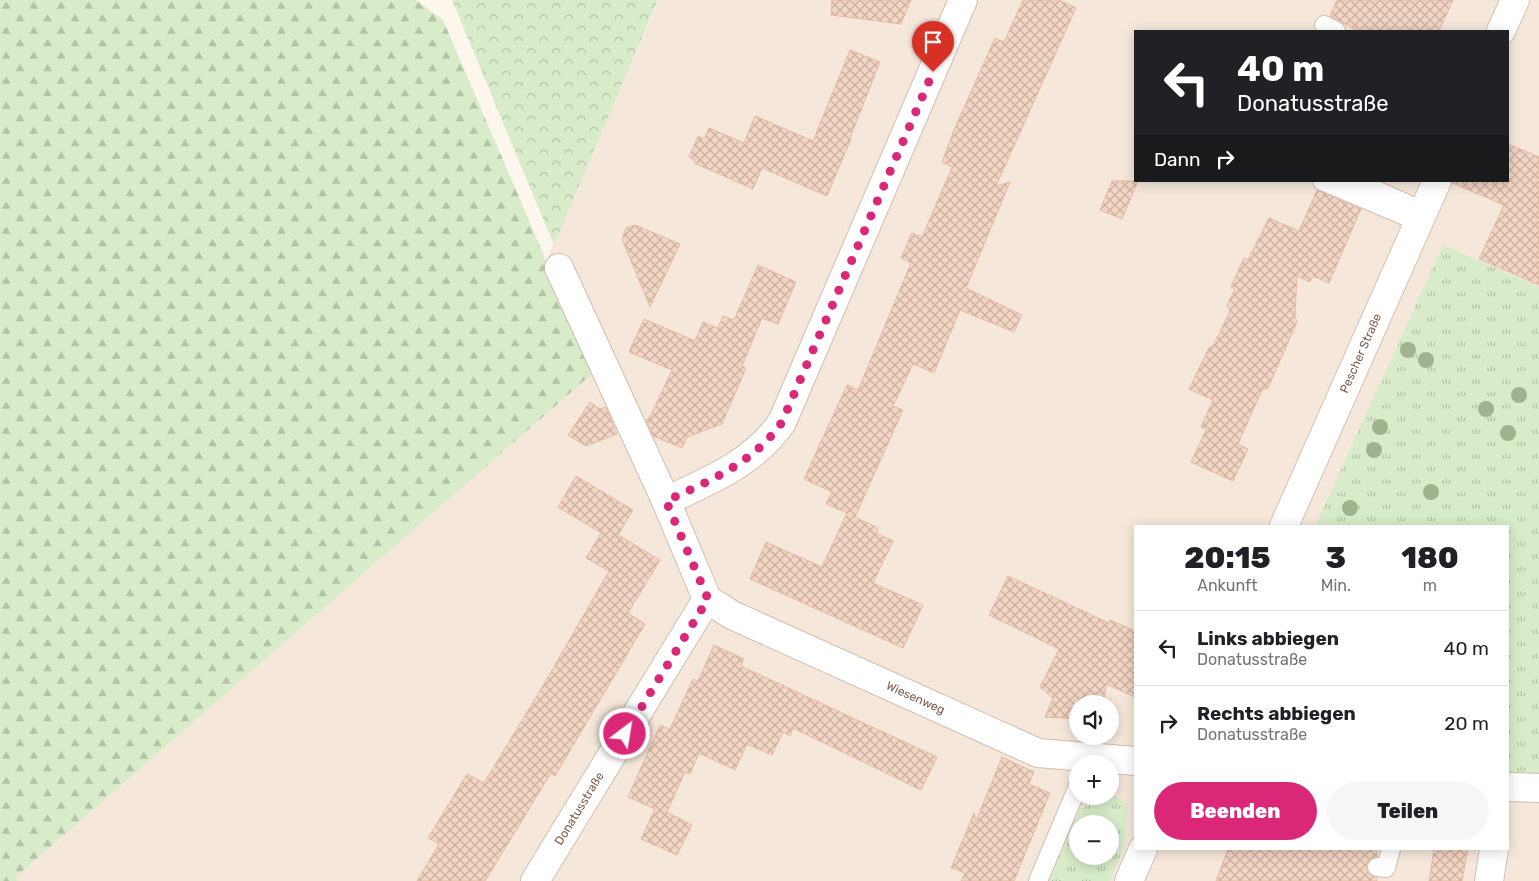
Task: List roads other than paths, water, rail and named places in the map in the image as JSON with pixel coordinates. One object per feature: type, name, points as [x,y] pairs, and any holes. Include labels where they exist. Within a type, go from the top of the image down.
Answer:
[{"type":"street","points":[[666,501],[714,479],[740,463],[763,445],[782,422],[964,0]]},
{"type":"street","points":[[1501,30],[1515,0]]},
{"type":"street","name":"Pescher Straße","points":[[1284,525],[1437,182]]},
{"type":"street","points":[[558,268],[666,501],[708,599]]},
{"type":"street","name":"Wiesenweg","points":[[708,599],[732,615],[1038,753],[1069,758]]},
{"type":"street","name":"Donatusstraße","points":[[535,881],[708,599]]},
{"type":"street","name":"Wiesenweg","points":[[1119,761],[1134,761]]},
{"type":"street","points":[[1509,787],[1539,788]]},
{"type":"street","points":[[1129,881],[1143,850]]},
{"type":"street","points":[[1489,881],[1494,850]]},
{"type":"lane","points":[[1325,182],[1421,217]]},
{"type":"lane","points":[[1358,182],[1421,217]]},
{"type":"lane","points":[[1038,881],[1070,805]]},
{"type":"lane","points":[[1377,868],[1386,868],[1391,850]]}]
